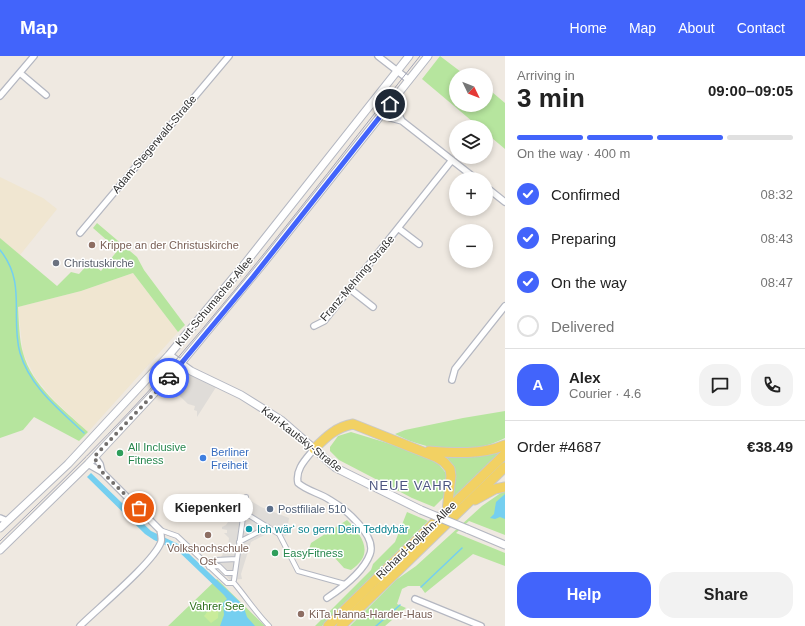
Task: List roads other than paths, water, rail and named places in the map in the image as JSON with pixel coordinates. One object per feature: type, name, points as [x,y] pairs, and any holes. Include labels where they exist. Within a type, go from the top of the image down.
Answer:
[{"type":"main road","points":[[314,449],[331,432],[343,426],[353,424],[436,457],[450,469],[451,486],[447,511]]},
{"type":"main road","points":[[419,450],[468,452],[492,450],[505,446]]},
{"type":"main road","name":"Richard-Boljahn-Allee","points":[[328,626],[505,454]]},
{"type":"main road","name":"Richard-Boljahn-Allee","points":[[341,626],[505,467]]},
{"type":"main road","points":[[468,503],[495,489],[505,487]]},
{"type":"street","points":[[0,96],[34,56]]},
{"type":"street","name":"Adam-Stegerwald-Straße","points":[[80,233],[229,56]]},
{"type":"street","points":[[378,56],[409,80]]},
{"type":"street","name":"Kurt-Schumacher-Allee","points":[[0,528],[68,464],[169,355],[243,266],[409,56]]},
{"type":"street","name":"Kurt-Schumacher-Allee","points":[[0,550],[88,464],[180,364],[258,271],[428,56]]},
{"type":"street","points":[[20,73],[46,94]]},
{"type":"street","points":[[390,104],[400,116],[402,121]]},
{"type":"street","points":[[382,114],[402,121],[449,158]]},
{"type":"street","name":"Franz-Mehring-Straße","points":[[314,326],[324,321],[449,164]]},
{"type":"street","points":[[457,164],[467,172]]},
{"type":"street","points":[[493,193],[505,202]]},
{"type":"street","name":"Franz-Mehring-Straße","points":[[398,228],[419,244]]},
{"type":"street","points":[[350,289],[372,307]]},
{"type":"street","points":[[452,380],[455,369],[505,306]]},
{"type":"street","name":"Karl-Kautsky-Straße","points":[[169,355],[180,364],[260,406],[286,425],[336,468],[421,510],[505,545]]},
{"type":"street","points":[[314,449],[298,471],[298,483],[339,506],[364,531],[370,544],[370,553],[360,569],[328,598]]},
{"type":"street","points":[[94,457],[102,472],[161,533],[177,536],[227,584],[234,583],[249,601],[257,614],[269,626]]},
{"type":"street","points":[[88,464],[102,472]]},
{"type":"street","points":[[234,580],[246,497]]},
{"type":"street","points":[[237,508],[279,534],[298,571],[345,584]]},
{"type":"street","points":[[0,518],[7,521]]},
{"type":"street","points":[[239,542],[268,527]]},
{"type":"street","points":[[80,626],[149,560],[160,543],[161,533]]},
{"type":"street","points":[[215,560],[237,558]]},
{"type":"street","points":[[209,567],[219,566],[226,573],[235,573]]},
{"type":"street","points":[[415,599],[478,626]]},
{"type":"water","points":[[91,473],[151,531],[178,544],[185,550],[243,605],[247,617],[255,626],[220,626],[224,615],[223,603],[227,599],[224,595],[177,550],[154,540],[145,534],[87,477]]},
{"type":"water","points":[[505,494],[505,519],[500,517],[495,519],[490,518],[494,514],[496,502]]},
{"type":"waterway","points":[[0,250],[8,262],[16,288],[17,340],[25,365],[38,387],[46,397],[84,433]]},
{"type":"waterway","points":[[421,587],[462,548]]},
{"type":"waterway","points":[[376,626],[400,605]]},
{"type":"tram line","points":[[0,541],[108,435],[202,330],[420,56]]},
{"type":"place","name":"Krippe an der Christuskirche","points":[[92,245]]},
{"type":"place","name":"Christuskirche","points":[[56,263]]},
{"type":"place","name":"All Inclusive Fitness","points":[[120,453]]},
{"type":"place","name":"Berliner Freiheit","points":[[203,458]]},
{"type":"place","name":"Kiepenkerl","points":[[139,508]]},
{"type":"place","name":"Postfiliale 510","points":[[270,509]]},
{"type":"place","name":"Ich wär‘ so gern Dein Teddybär","points":[[249,529]]},
{"type":"place","name":"Volkshochschule Ost","points":[[208,535]]},
{"type":"place","name":"EasyFitness","points":[[275,553]]},
{"type":"place","name":"KiTa Hanna-Harder-Haus","points":[[301,614]]},
{"type":"district","name":"NEUE VAHR","points":[[411,485]]},
{"type":"park label","name":"Vahrer See","points":[[217,606]]}]
